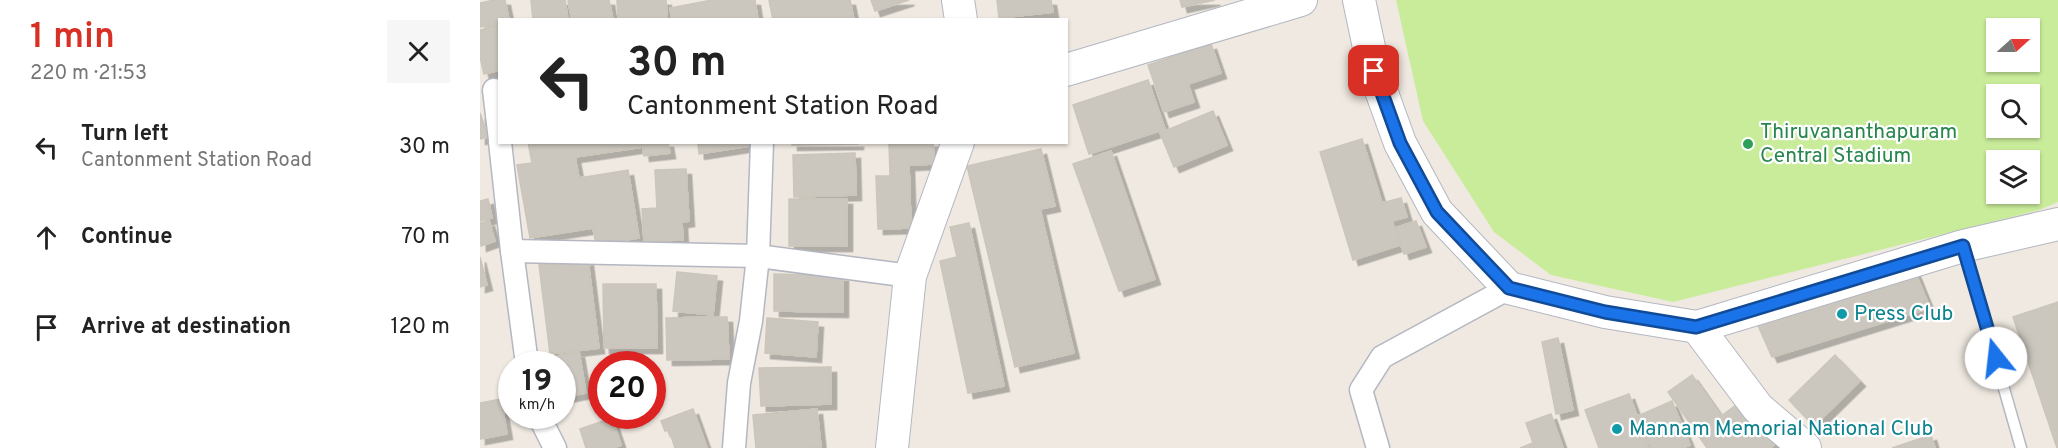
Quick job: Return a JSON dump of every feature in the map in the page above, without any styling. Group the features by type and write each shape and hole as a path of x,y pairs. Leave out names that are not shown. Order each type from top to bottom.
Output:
{"street":[{"path":"958,0 961,18"},
{"path":"1068,69 1301,0"},
{"path":"1359,0 1374,71 1400,143 1437,212 1509,288 1605,312 1696,327 1963,246 2058,224"},
{"path":"491,90 498,130"},
{"path":"500,144 525,351"},
{"path":"734,448 739,383 751,321 758,256 762,144"},
{"path":"892,448 910,276 957,144"},
{"path":"512,250 758,256 910,276"},
{"path":"1378,448 1361,390 1382,357 1509,288"},
{"path":"1696,327 1758,408 1805,448"},
{"path":"546,429 555,448"}],"lane":[{"path":"1963,246 2021,448"}],"green space":[{"name":"Thiruvananthapuram Central Stadium","path":"1396,0 2058,0 2058,202 2039,210 1673,302 1551,275 1494,232 1423,121"}],"building":[{"path":"505,0 509,18 498,18 498,23 480,27 480,3"},
{"path":"531,0 565,0 568,18 533,18"},
{"path":"609,0 613,18 572,18 568,1"},
{"path":"617,0 666,0 667,18 618,18"},
{"path":"712,0 755,0 758,18 672,18 670,8"},
{"path":"769,0 850,0 854,18 773,18"},
{"path":"871,0 909,0 875,11"},
{"path":"997,0 1051,0 1053,12 999,18"},
{"path":"1180,0 1215,0 1182,7"},
{"path":"498,26 498,70 484,74 480,57 480,30"},
{"path":"1211,44 1221,73 1188,84 1194,102 1164,112 1148,65"},
{"path":"1148,80 1165,129 1089,154 1073,105"},
{"path":"1213,111 1227,145 1174,167 1160,133"},
{"path":"480,113 488,137 480,139"},
{"path":"1362,139 1382,203 1401,198 1407,217 1392,221 1400,245 1353,260 1320,152"},
{"path":"528,144 641,144 642,147 575,157 579,178 628,170 639,238 596,245 593,228 530,238 517,165 532,163"},
{"path":"642,144 668,144 670,153 644,156"},
{"path":"698,144 749,144 749,146 699,154"},
{"path":"792,144 858,144 792,145"},
{"path":"889,144 933,144 934,164 909,165 911,228 878,229 876,176 890,176"},
{"path":"1041,149 1055,206 1040,209 1074,353 1015,367 967,166"},
{"path":"1111,151 1155,279 1119,291 1073,164"},
{"path":"855,153 856,195 794,197 793,155"},
{"path":"686,169 689,221 682,222 683,240 644,241 642,209 657,208 655,170"},
{"path":"488,199 492,218 480,221 480,201"},
{"path":"789,199 847,199 847,246 789,246"},
{"path":"489,221 495,241 481,246 480,223"},
{"path":"1416,221 1426,247 1404,254 1395,228"},
{"path":"969,223 1004,386 968,393 940,261 957,257 950,227"},
{"path":"480,257 487,285 480,287"},
{"path":"588,260 599,348 550,351 539,265"},
{"name":"Press Club","path":"1914,269 1930,308 1772,357 1756,321"},
{"path":"677,272 717,276 713,315 673,311"},
{"path":"774,274 843,276 843,312 774,311"},
{"path":"603,284 656,284 657,348 604,348"},
{"path":"2058,302 2058,448 2057,448 2013,317"},
{"path":"727,317 729,359 667,360 666,318"},
{"path":"767,318 818,322 816,357 765,353"},
{"path":"1558,338 1573,410 1556,414 1542,342"},
{"path":"579,352 586,393 576,395 576,353"},
{"path":"1835,355 1860,381 1814,426 1789,400"},
{"path":"831,367 831,404 761,406 759,368"},
{"path":"1692,375 1721,416 1743,400 1775,444 1770,448 1707,448 1668,392"},
{"name":"Mannam Memorial National Club","path":"1629,394 1649,448 1599,448 1585,410"},
{"path":"498,400 498,429 506,429 507,434 480,439 480,403"},
{"path":"1672,401 1690,445 1682,448 1652,448 1638,416"},
{"path":"693,409 707,448 675,448 669,430 664,429 666,419"},
{"path":"817,409 821,447 756,448 753,415"},
{"path":"1551,414 1563,448 1520,448 1533,443 1526,423"},
{"path":"588,426 588,429 616,429 621,445 614,448 586,448 580,429"},
{"path":"1931,435 1935,448 1892,448"}],"place":[{"name":"Thiruvananthapuram Central Stadium","path":"1748,144"},
{"name":"Press Club","path":"1842,314"},
{"name":"Mannam Memorial National Club","path":"1617,429"}],"route":[{"path":"1374,71 1400,143 1437,212 1509,288 1605,312 1696,327 1963,246 1996,358"}]}
